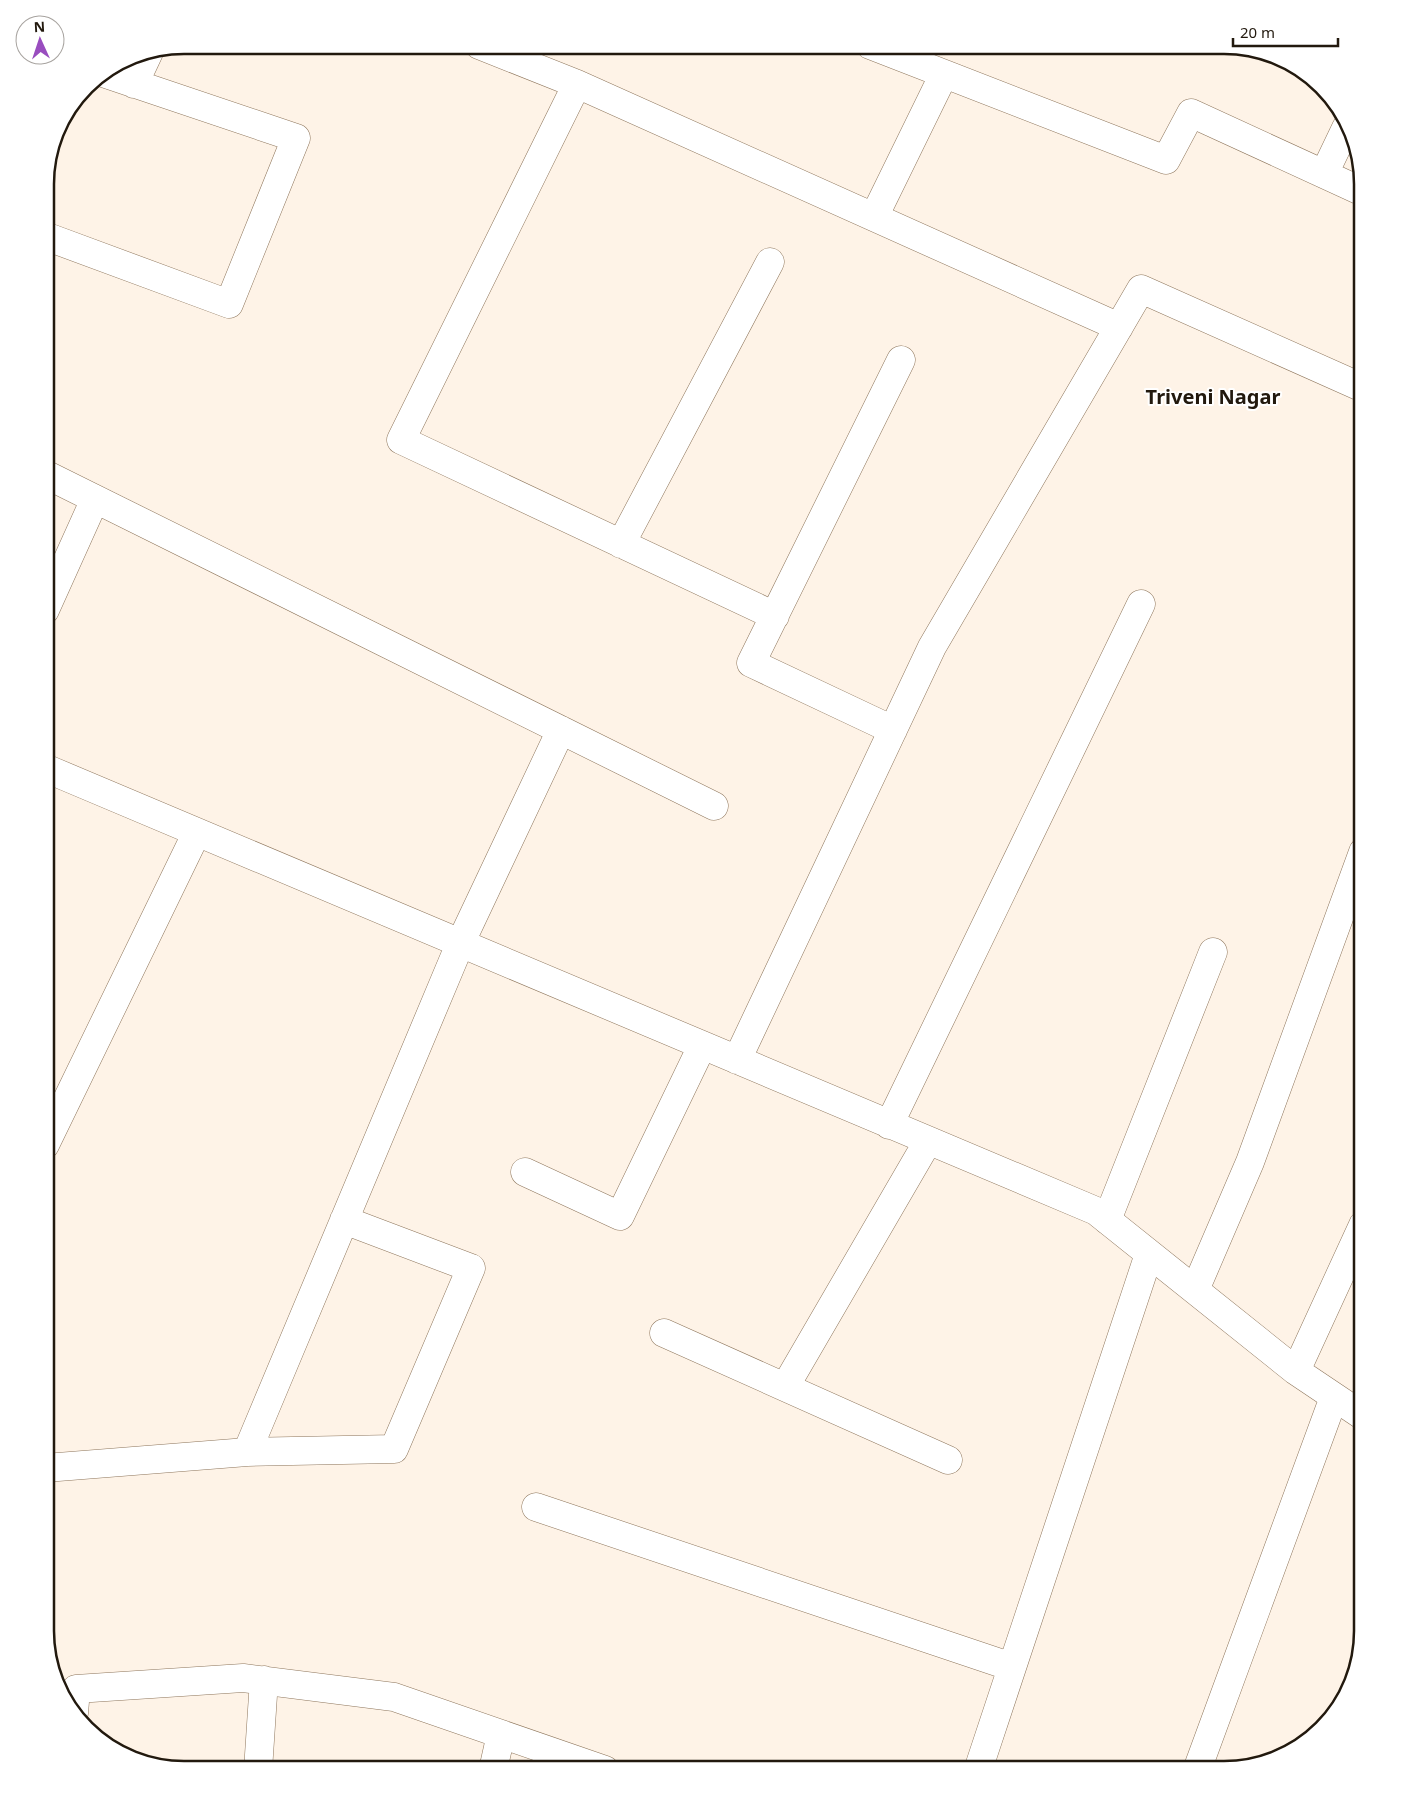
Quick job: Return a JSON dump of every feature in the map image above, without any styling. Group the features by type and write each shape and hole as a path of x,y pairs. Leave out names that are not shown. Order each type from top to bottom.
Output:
{"street":[{"path":"502,54 577,84 1119,327"},
{"path":"893,54 1166,160 1191,113 1354,188"},
{"path":"134,84 145,60"},
{"path":"874,217 944,74"},
{"path":"54,239 229,304 296,138 112,76"},
{"path":"577,84 401,440 775,616"},
{"path":"1324,174 1344,133"},
{"path":"621,544 770,262"},
{"path":"736,1060 932,647 1141,289 1354,384"},
{"path":"893,730 751,663 901,360"},
{"path":"54,478 714,806"},
{"path":"54,590 95,499"},
{"path":"889,1124 1141,604"},
{"path":"247,1452 460,944 561,730"},
{"path":"54,772 1096,1211 1296,1371 1354,1410"},
{"path":"54,1126 196,832"},
{"path":"1195,1290 1250,1162 1354,877"},
{"path":"1107,1220 1213,952"},
{"path":"525,1172 620,1216 702,1046"},
{"path":"785,1387 928,1141"},
{"path":"54,1467 247,1452 394,1449 470,1268 344,1220"},
{"path":"1296,1371 1354,1245"},
{"path":"981,1761 1149,1254"},
{"path":"664,1333 948,1460"},
{"path":"1200,1761 1334,1396"},
{"path":"536,1507 1012,1667"},
{"path":"75,1702 76,1689 243,1678 264,1680 394,1697 579,1761"},
{"path":"259,1761 264,1680"},
{"path":"495,1761 501,1734"}],"district":[{"name":"Triveni Nagar","path":"1213,396"}]}
